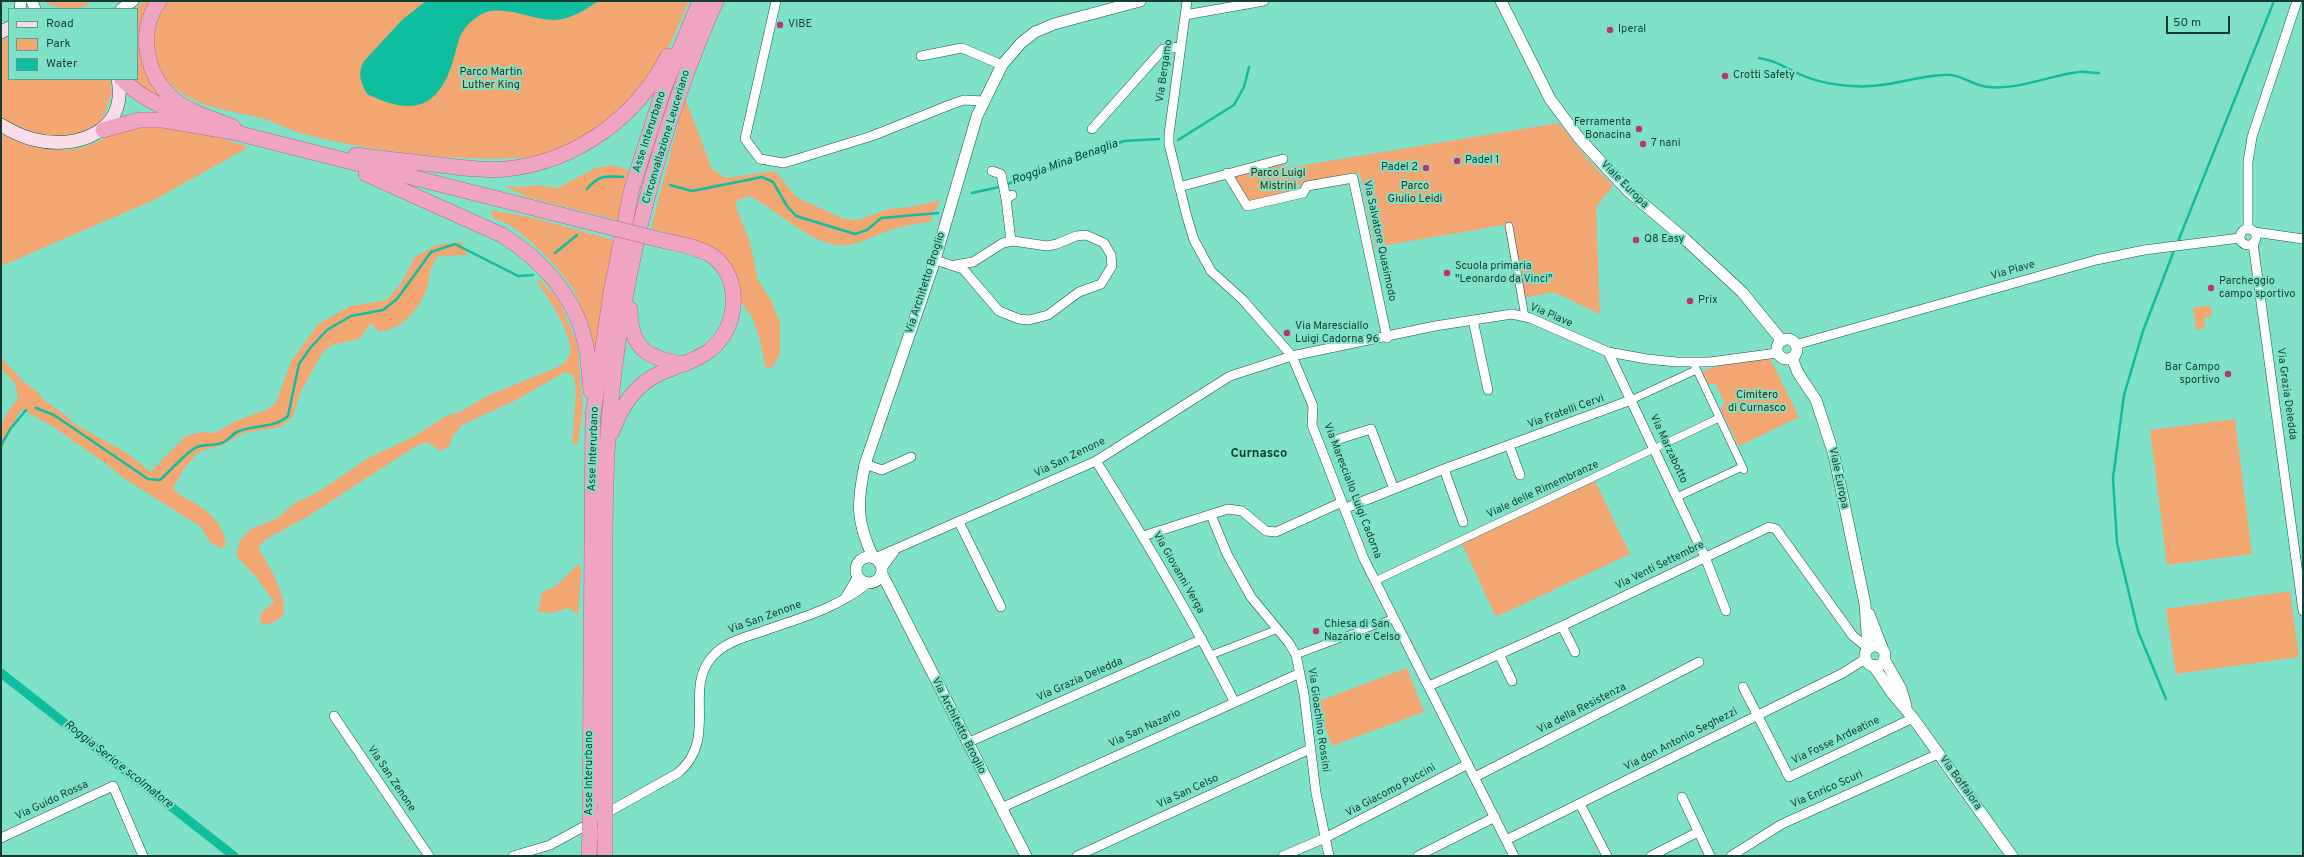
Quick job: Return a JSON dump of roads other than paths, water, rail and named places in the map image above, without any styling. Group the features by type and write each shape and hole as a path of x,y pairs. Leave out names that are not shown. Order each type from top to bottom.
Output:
{"highway":[{"path":"159,1 151,16 147,31 149,64 160,85 173,98 184,106 259,138 370,157 462,168 506,169 532,164 582,146 607,130 628,113 660,71 677,40 686,31 700,1"},
{"name":"Circonvallazione Leuceriano","path":"630,276 647,200 668,125 698,42 716,1"},
{"name":"Asse Interurbano","path":"590,856 593,415 612,293 632,188 664,88 686,31"},
{"path":"123,80 140,94 159,106 233,132"},
{"path":"103,130 139,120 162,120 233,132 692,247 711,255 722,267 732,287 734,309 729,325 721,339 712,349 686,364 643,384 625,405 608,442"},
{"path":"325,156 502,235 521,246 538,261 554,280 578,320 585,341 593,415"},
{"path":"630,276 630,316 634,339 648,354 656,358 686,364"},
{"name":"Asse Interurbano","path":"605,856 605,569 608,442 614,374 630,276"}],"main road":[{"path":"1,125 14,133 32,140 59,143 85,140 103,130 117,112 120,92 118,80"}],"street":[{"path":"122,8 133,1"},
{"path":"776,1 745,139 760,159 784,163 872,136 964,100 984,101"},
{"name":"Via Architetto Broglio","path":"1026,856 891,595 878,564 863,535 859,518 859,500 865,464 935,260 977,116 1002,65 1021,43 1035,32 1054,24 1140,1"},
{"name":"Via Bergamo","path":"1169,144 1187,1"},
{"path":"1185,15 1264,1"},
{"name":"Viale Europa","path":"1501,1 1550,99 1579,138 1628,191 1686,240 1742,292 1782,341"},
{"path":"2297,1 2252,137 2248,162 2251,230 2256,237 2253,244 2245,244 2240,238 2241,233 2251,230 2303,239"},
{"path":"1092,129 1163,49 1181,47"},
{"path":"921,56 962,48 1002,65"},
{"name":"Via Maresciallo Luigi Cadorna","path":"1169,144 1194,240 1204,262 1211,271 1243,300 1292,356 1314,406 1312,425 1364,560 1514,856"},
{"path":"1179,187 1283,159"},
{"path":"992,171 1001,174 1006,191 1011,241"},
{"name":"Via Salvatore Quasimodo","path":"1227,173 1247,206 1303,193 1307,186 1353,178 1387,338"},
{"path":"1509,226 1525,316"},
{"path":"935,260 955,265 970,275 988,300 999,311 1019,319 1029,320 1048,315 1079,292 1101,284 1112,266 1110,255 1104,243 1086,235 1076,236 1058,244 1047,246 1011,241 992,248 973,262 955,265"},
{"name":"Via Piave","path":"1796,346 2096,260 2144,250 2240,238"},
{"name":"Via Grazia Deledda","path":"2253,244 2303,611"},
{"name":"Via Piave","path":"1292,356 1473,320 1512,314 1525,316 1608,352 1695,366 1777,353"},
{"path":"1473,320 1488,390"},
{"path":"1788,340 1796,346 1796,351 1792,358 1783,359 1777,353 1777,347 1782,341 1788,340"},
{"name":"Via Marzabotto","path":"1608,352 1705,557 1726,611"},
{"name":"Via San Zenone","path":"878,564 895,551 1096,461 1230,376 1292,356"},
{"name":"Viale Europa","path":"1792,358 1798,373 1816,400 1828,434 1865,604 1883,655"},
{"path":"1631,400 1695,366 1743,468 1677,497"},
{"name":"Via Fratelli Cervi","path":"1143,536 1228,509 1242,511 1266,531 1276,532 1344,505 1394,489 1631,400"},
{"name":"Viale delle Rimembranze","path":"1375,581 1719,418"},
{"path":"1340,439 1370,429 1394,489"},
{"path":"1509,445 1520,475"},
{"path":"865,464 882,470 911,457"},
{"name":"Via Giovanni Verga","path":"1096,461 1143,536 1211,654 1234,701"},
{"path":"1444,469 1463,522"},
{"name":"Via Gioachino Rossini","path":"1211,515 1227,554 1251,596 1289,643 1296,655 1300,673 1316,794 1329,856"},
{"path":"959,522 1001,607"},
{"name":"Via Venti Settembre","path":"1428,686 1562,626 1769,527 1776,529 1852,636 1868,648"},
{"name":"Via Architetto Broglio","path":"858,576 856,567 861,560 863,535"},
{"path":"861,560 878,564 870,583"},
{"path":"844,599 858,576 891,595"},
{"name":"Via San Zenone","path":"516,856 556,842 678,773 686,766 697,748 699,737 701,684 704,670 712,656 728,644 816,612 844,599 870,583"},
{"name":"Viale Europa","path":"1865,604 1868,648"},
{"path":"1296,655 1394,618"},
{"path":"1562,626 1575,652"},
{"path":"1211,654 1278,629"},
{"name":"Via Grazia Deledda","path":"967,743 1202,639"},
{"path":"1878,646 1883,655 1880,664 1869,662 1865,653 1868,648 1878,646"},
{"path":"1499,654 1512,681"},
{"name":"Via Boffalora","path":"1883,655 1901,689 1911,714"},
{"name":"Via della Resistenza","path":"1475,777 1699,662"},
{"name":"Via Boffalora","path":"1869,662 1892,693 1911,714 2012,856"},
{"name":"Via don Antonio Seghezzi","path":"1506,840 1757,714 1869,662"},
{"name":"Via San Nazario","path":"1001,808 1234,701 1300,673"},
{"path":"1743,687 1757,714"},
{"name":"Via Fosse Ardeatine","path":"1757,714 1789,777 1911,714"},
{"name":"Via San Zenone","path":"334,716 429,856"},
{"name":"Via San Celso","path":"1077,856 1310,749"},
{"name":"Via Enrico Scuri","path":"1731,856 1782,824 1938,754"},
{"name":"Via Giacomo Puccini","path":"1283,856 1325,838 1468,764"},
{"name":"Via Guido Rossa","path":"1,838 113,786 143,856"},
{"path":"1682,797 1710,856"},
{"path":"1580,804 1607,856"},
{"path":"1418,856 1495,817"},
{"path":"1651,856 1698,832"}],"water":[{"path":"426,1 598,1 577,14 560,20 544,19 504,11 486,13 477,17 466,27 458,42 447,78 431,99 420,104 409,106 396,105 382,101 367,94 360,74 364,61 403,19"}],"waterway":[{"path":"2177,244 2274,1"},
{"name":"Roggia Mina Benaglia","path":"1759,58 1777,63 1814,79 1829,83 1852,86 1875,86 1931,76 1949,75 1960,77 1982,86 2000,87 2022,85 2078,72 2099,73"},
{"name":"Roggia Mina Benaglia","path":"1178,140 1234,105 1244,87 1249,67"},
{"name":"Roggia Mina Benaglia","path":"972,193 999,187 1124,141 1159,139"},
{"name":"Roggia Mina Benaglia","path":"587,189 591,184 603,177 623,177"},
{"name":"Roggia Mina Benaglia","path":"670,185 692,191 762,177 773,182 787,206 796,216 855,234 867,230 881,218 938,213"},
{"name":"Roggia Mina Benaglia","path":"555,253 577,235"},
{"name":"Roggia Mina Benaglia","path":"36,408 54,415 148,479 160,480 195,448 203,445 221,443 239,431 277,423 288,416 299,364 311,347 327,330 351,316 383,310 397,299 431,252 455,244 518,276 533,275"},
{"path":"2166,699 2138,631 2117,543 2113,478 2124,395 2143,331 2175,248"},
{"name":"Roggia Mina Benaglia","path":"1,445 11,428 26,410"},
{"name":"Roggia Serio e scolmatore","path":"1,673 234,856"}],"place":[{"name":"VIBE","path":"780,25"},
{"name":"Iperal","path":"1610,30"},
{"name":"Crotti Safety","path":"1725,76"},
{"name":"Ferramenta Bonacina","path":"1639,129"},
{"name":"7 nani","path":"1643,144"},
{"name":"Padel 1","path":"1457,161"},
{"name":"Padel 2","path":"1426,168"},
{"name":"Q8 Easy","path":"1636,240"},
{"name":"Scuola primaria \"Leonardo da Vinci\"","path":"1447,273"},
{"name":"Parcheggio campo sportivo","path":"2211,288"},
{"name":"Prix","path":"1690,301"},
{"name":"Via Maresciallo Luigi Cadorna 96","path":"1287,333"},
{"name":"Bar Campo sportivo","path":"2228,374"},
{"name":"Chiesa di San Nazario e Celso","path":"1316,631"}],"district":[{"name":"Curnasco","path":"1259,454"}],"park label":[{"name":"Parco Martin Luther King","path":"491,79"},
{"name":"Parco Luigi Mistrini","path":"1278,180"},
{"name":"Parco Giulio Leidi","path":"1415,193"},
{"name":"Cimitero di Curnasco","path":"1757,402"}]}
